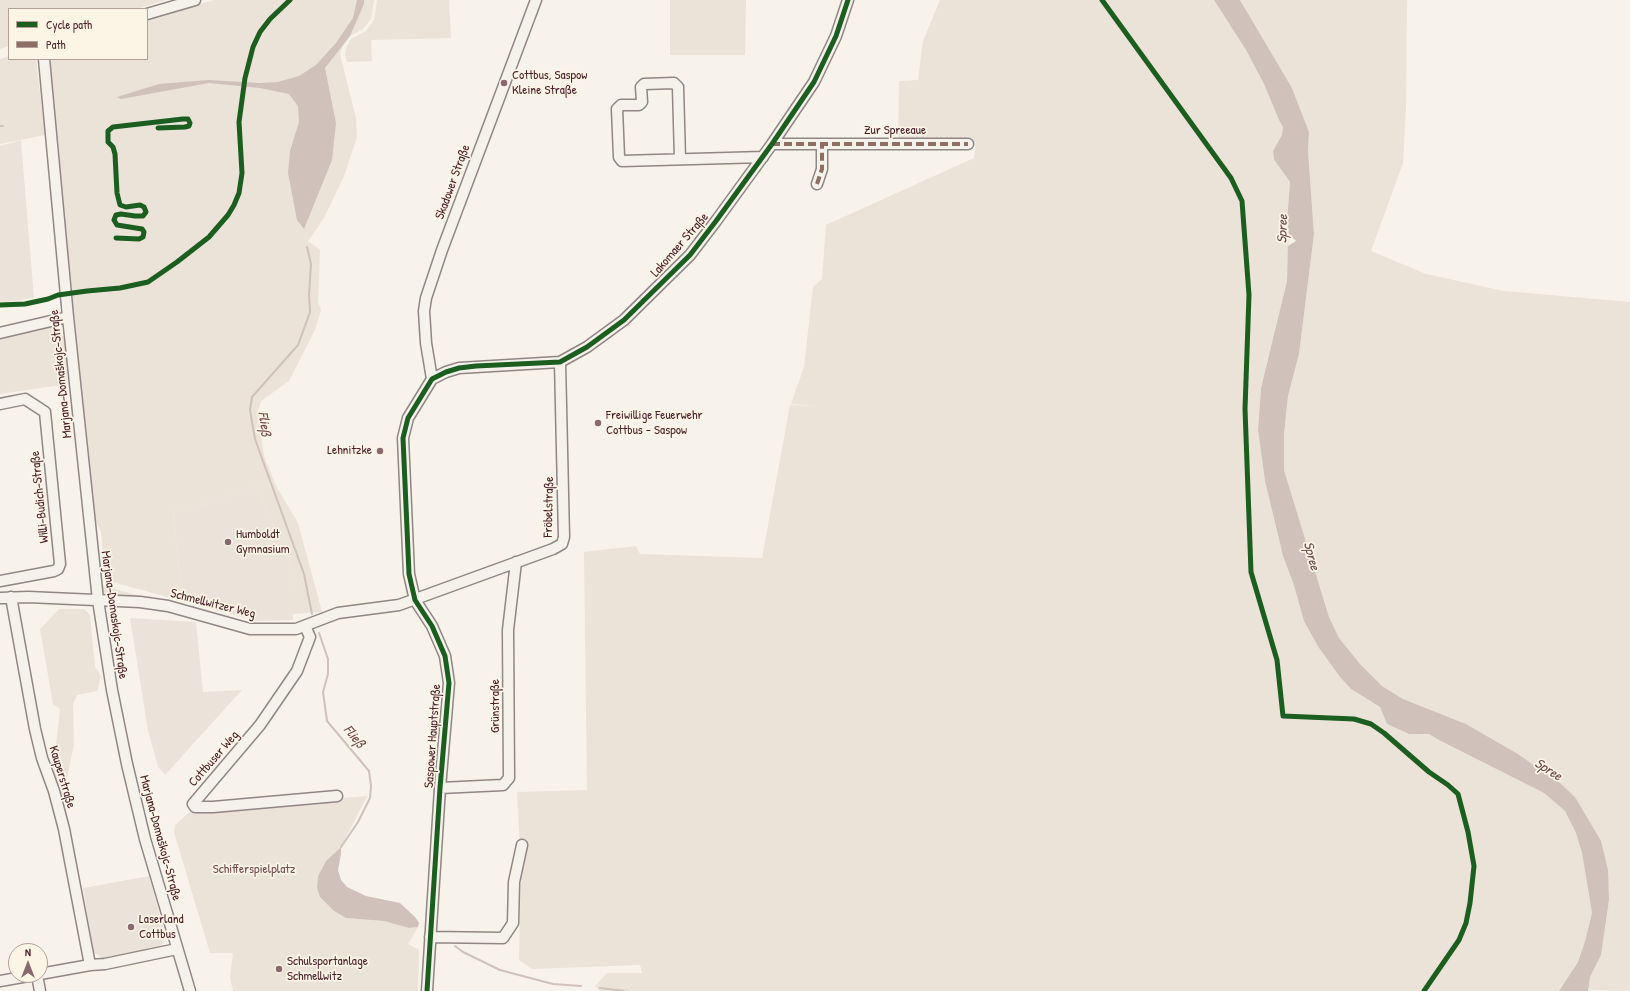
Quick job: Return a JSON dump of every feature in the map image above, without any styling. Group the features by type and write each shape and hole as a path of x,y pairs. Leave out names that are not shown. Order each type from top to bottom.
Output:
{"street":[{"path":"148,14 195,0"},
{"name":"Skadower Straße","path":"432,379 426,343 424,311 426,298 445,242 536,0"},
{"name":"Lakomaer Straße","path":"432,379 446,372 459,368 560,362 587,347 624,320 690,255 763,158 814,82 836,36 848,0"},
{"name":"Marjana-Domaškojc-Straße","path":"44,60 91,543"},
{"path":"680,160 678,87 674,83 644,84 642,87 642,102 639,105 621,105 617,109 619,157 622,161 680,160 763,158"},
{"name":"Zur Spreeaue","path":"772,144 968,144"},
{"path":"817,184 822,169 822,145"},
{"path":"0,333 68,317"},
{"name":"Fröbelstraße","path":"415,600 516,562 553,550 562,544 564,538 560,362"},
{"name":"Saspower Hauptstraße","path":"427,991 440,788 449,683 445,656 432,626 415,600 409,574 403,438 408,418 432,379"},
{"name":"Willi-Budich-Straße","path":"0,404 25,399 45,412 60,564 58,569 54,572 0,581"},
{"name":"Marjana-Domaskojc-Straße","path":"91,543 112,690"},
{"name":"Grünstraße","path":"440,788 503,785 509,778 508,630 516,562"},
{"name":"Schmellwitzer Weg","path":"0,598 28,597 156,604 250,629 296,629 338,612 400,605 415,600"},
{"name":"Kauperstraße","path":"11,598 35,729 42,758 54,791 64,829 90,965"},
{"name":"Cottbuser Weg","path":"306,626 310,638 297,671 260,725 193,804 195,807 213,807 337,796"},
{"name":"Marjana-Domaškojc-Straße","path":"112,690 127,764 145,839 190,991"},
{"path":"430,937 503,938 513,923 514,882 522,845"},
{"path":"48,973 90,965 105,964 178,949"}],"shaded area":[{"path":"357,0 364,0 364,4 350,36 325,68 336,123 332,160 304,229 297,220 288,173 290,151 299,122 298,106 289,94 260,88 209,83 121,99 117,97 159,84 209,80 260,83 278,82 299,76 316,65 336,43 353,18"},
{"path":"1214,0 1240,0 1292,88 1309,132 1308,151 1314,234 1299,354 1288,396 1284,434 1284,470 1329,617 1339,638 1360,664 1382,686 1403,699 1466,724 1518,754 1560,783 1575,797 1601,841 1608,870 1609,900 1601,955 1590,977 1588,991 1559,991 1578,962 1592,913 1582,853 1576,833 1565,811 1544,793 1429,734 1409,734 1387,724 1380,707 1351,689 1340,677 1319,648 1304,621 1294,585 1283,556 1265,481 1258,430 1261,388 1287,281 1288,246 1296,241 1289,234 1287,221 1290,182 1274,160 1273,151 1282,135 1283,127 1264,84 1246,50"},
{"path":"21,140 34,298 0,303 0,146"},
{"name":"Humboldt Gymnasium","path":"256,486 294,574 293,620 256,621 182,601 173,511 197,507"},
{"path":"130,618 196,622 203,692 242,690 165,775 158,767 148,731"},
{"path":"341,847 338,870 341,880 347,887 366,896 400,903 415,917 419,923 418,927 409,928 384,921 346,918 334,911 320,897 317,888 318,876 326,861"},
{"path":"149,876 165,933 163,944 155,948 103,958 93,952 83,888"}],"green space":[{"path":"0,0 167,0 139,8 8,8 8,46 0,49"},
{"path":"214,0 374,0 371,19 363,29 350,36 343,46 340,54 356,118 357,137 344,176 324,218 308,241 320,250 318,302 321,310 315,330 289,381 261,401 258,413 264,456 276,486 298,523 322,612 292,614 294,574 256,486 197,507 173,511 182,601 105,580 101,532 92,514 49,60 148,60 148,19"},
{"path":"377,0 449,0 451,38 371,40 372,61 347,62 345,54 347,46 351,39 366,31 374,20"},
{"path":"670,0 746,0 745,55 670,55"},
{"path":"940,0 1214,0 1246,50 1264,84 1283,127 1283,135 1273,151 1274,161 1290,182 1287,221 1289,234 1287,281 1261,388 1258,430 1265,481 1283,556 1319,648 1340,677 1351,689 1380,707 1387,724 1409,734 1429,734 1544,793 1565,811 1576,833 1582,853 1592,913 1578,962 1559,991 599,991 595,986 607,973 642,973 640,965 532,969 519,960 521,867 517,792 587,790 584,552 636,546 640,554 762,558 790,405 819,406 791,404 804,367 813,287 822,279 826,225 974,158 976,142 898,143 899,81 918,80 923,41"},
{"path":"1240,0 1407,0 1406,109 1403,163 1371,251 1426,274 1504,291 1630,302 1630,991 1587,990 1590,977 1601,955 1609,900 1575,797 1560,783 1518,754 1466,724 1403,699 1382,686 1360,664 1339,638 1329,617 1284,470 1284,434 1288,396 1299,354 1314,234 1308,151 1309,132 1292,88"},
{"path":"8,56 8,60 36,60 45,135 0,144 0,59"},
{"path":"47,327 60,331 65,340 68,384 0,394 0,339"},
{"path":"100,584 164,602 109,597 102,592"},
{"path":"59,609 84,609 90,615 95,667 101,676 97,691 77,695 73,704 74,745 67,777 65,799 60,800 53,773 60,709 53,704 40,629"},
{"name":"Schifferspielplatz","path":"367,796 341,847 326,861 318,876 317,888 320,897 334,911 346,918 384,921 409,928 418,927 408,944 419,950 418,991 233,991 230,978 233,953 210,953 174,832 175,825 192,810"}],"waterway":[{"name":"Fließ","path":"307,247 311,264 309,295 310,312 298,345 252,397 250,410 255,439 304,574 312,614"},
{"name":"Fließ","path":"319,633 328,659 328,674 323,692 327,721 369,771 371,786 370,798 358,822 341,847"},
{"path":"455,946 463,952 500,970 553,984 581,986"},
{"path":"600,988 625,991"}],"marked path":[{"path":"772,144 968,144"},
{"path":"817,184 822,169 822,145"}],"cycle path":[{"path":"0,305 25,304 48,299 58,295 120,288 148,282 209,237 228,215 239,193 242,173 239,122 245,78 253,47 260,32 270,19 290,0"},
{"path":"427,991 440,788 449,683 445,656 432,626 415,600 409,574 403,438 408,418 432,379 446,372 459,368 476,366 560,362 587,347 624,320 690,255 772,144 814,82 836,36 848,0"},
{"path":"1102,0 1231,178 1242,201 1249,295 1245,409 1251,572 1277,660 1283,716 1354,719 1371,724 1458,794 1468,832 1474,866 1470,903 1466,923 1459,940 1424,991"},
{"path":"116,238 139,239 143,237 144,232 142,229 117,225 114,220 116,215 143,216 146,212 144,207 140,205 126,207 120,205 117,193 115,154 113,147 108,142 108,131 113,127 183,119 188,119 190,123 189,126 185,127 158,128"}],"place":[{"name":"Cottbus, Saspow Kleine Straße","path":"504,83"},
{"name":"Freiwillige Feuerwehr Cottbus - Saspow","path":"598,423"},
{"name":"Lehnitzke","path":"380,451"},
{"name":"Humboldt Gymnasium","path":"228,542"},
{"name":"Laserland Cottbus","path":"131,927"},
{"name":"Schulsportanlage Schmellwitz","path":"279,969"}],"water label":[{"name":"Spree","path":"1283,229"},
{"name":"Spree","path":"1311,556"},
{"name":"Spree","path":"1548,770"}]}
